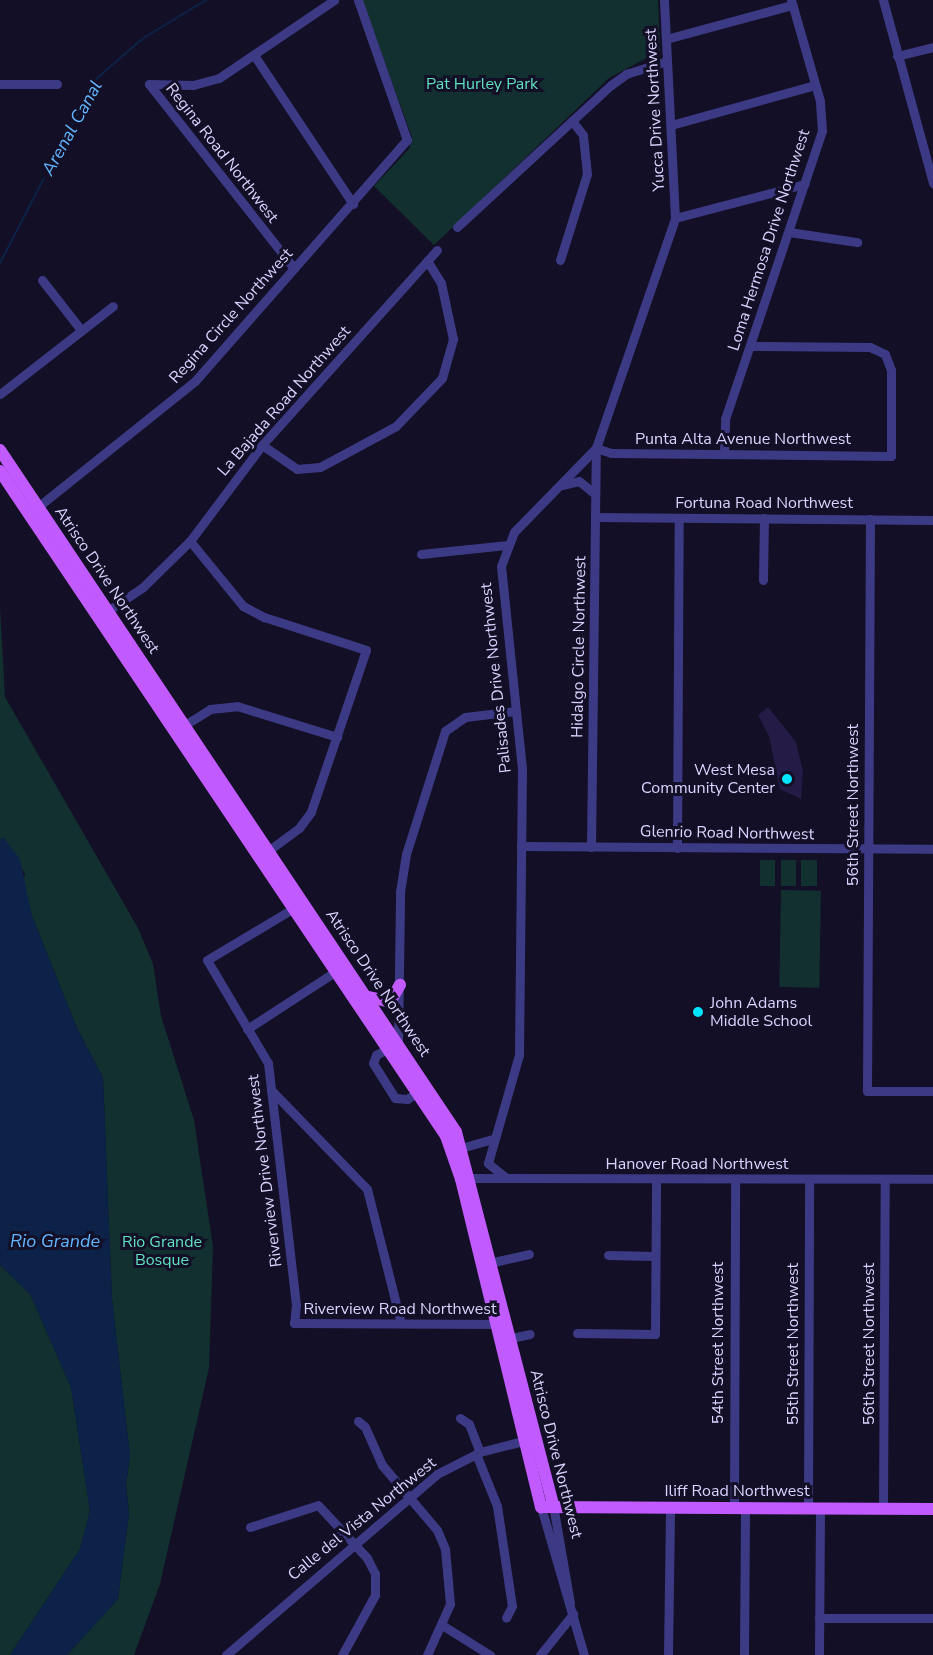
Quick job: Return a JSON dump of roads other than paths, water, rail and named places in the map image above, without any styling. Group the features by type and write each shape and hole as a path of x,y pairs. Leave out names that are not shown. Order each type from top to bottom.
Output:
{"main road":[{"name":"Atrisco Drive Northwest","path":"0,450 33,510 423,1089 458,1148 547,1506"},
{"name":"Atrisco Drive Northwest","path":"0,471 33,510"},
{"name":"Atrisco Drive Northwest","path":"341,968 366,995 393,1045"},
{"path":"366,995 386,1003 396,996 400,985"},
{"name":"Atrisco Drive Northwest","path":"502,1324 511,1338 530,1439"},
{"name":"Iliff Road Northwest","path":"547,1506 933,1509"}],"street":[{"path":"334,0 254,55 354,204"},
{"name":"Regina Circle Northwest","path":"33,510 195,381 294,268 354,204 407,140 358,0"},
{"name":"Yucca Drive Northwest","path":"664,0 675,218"},
{"path":"883,0 933,183"},
{"path":"666,39 792,2"},
{"name":"Loma Hermosa Drive Northwest","path":"724,454 725,419 822,131 815,85 792,2"},
{"path":"897,57 933,47"},
{"name":"Regina Road Northwest","path":"254,55 207,83 149,84 294,268"},
{"path":"457,227 626,74 667,61"},
{"path":"0,84 57,84"},
{"path":"671,125 815,85"},
{"path":"560,260 587,174 583,135 572,121"},
{"path":"421,554 506,545 596,448 675,218 805,184"},
{"path":"789,232 857,242"},
{"name":"La Bajada Road Northwest","path":"103,614 143,586 190,541 261,445 437,250"},
{"path":"261,445 297,469 320,467 396,426 442,378 453,339 441,283 427,261"},
{"path":"42,280 81,330"},
{"path":"0,394 113,306"},
{"name":"Punta Alta Avenue Northwest","path":"596,448 611,453 891,456 891,370 885,354 870,347 751,346"},
{"name":"Hidalgo Circle Northwest","path":"591,847 596,448"},
{"path":"560,485 579,481 595,494"},
{"name":"Fortuna Road Northwest","path":"595,517 933,520"},
{"path":"677,848 679,518"},
{"path":"763,580 764,518"},
{"name":"56th Street Northwest","path":"870,519 867,1091 933,1091"},
{"path":"190,541 243,606 366,650 311,812 299,828 265,854"},
{"name":"Palisades Drive Northwest","path":"505,1177 488,1163 492,1139 519,1055 521,758 501,580 506,545"},
{"path":"180,728 210,709 237,706 337,737"},
{"path":"423,1089 403,1101 392,1095 373,1063 393,1045 400,985 404,865 443,735 465,717 515,711"},
{"name":"Glenrio Road Northwest","path":"521,846 933,849"},
{"name":"Riverview Drive Northwest","path":"294,1323 296,1305 268,1063 207,960 298,905"},
{"path":"248,1029 341,968"},
{"path":"271,1090 367,1189 401,1323"},
{"path":"458,1148 492,1139"},
{"name":"Hanover Road Northwest","path":"466,1178 933,1179"},
{"path":"577,1333 655,1334 656,1179"},
{"name":"56th Street Northwest","path":"883,1509 885,1179"},
{"name":"54th Street Northwest","path":"735,1180 739,1507 744,1655"},
{"name":"55th Street Northwest","path":"809,1180 814,1508 819,1655"},
{"path":"487,1264 529,1254"},
{"path":"608,1255 655,1256"},
{"name":"Riverview Road Northwest","path":"294,1323 502,1324"},
{"path":"511,1338 530,1334"},
{"path":"460,1418 469,1424 496,1506 512,1606 506,1618"},
{"path":"358,1421 365,1427 382,1465 437,1530 445,1549 451,1593 442,1625 427,1655"},
{"name":"Calle del Vista Northwest","path":"226,1655 437,1474 478,1453 530,1439"},
{"path":"250,1527 318,1505 354,1543 373,1568 377,1590 342,1655"},
{"name":"Atrisco Drive Northwest","path":"547,1506 584,1655"},
{"path":"668,1655 670,1507"},
{"path":"540,1655 573,1614"},
{"path":"819,1618 933,1618"},
{"path":"442,1625 490,1655"}],"water":[{"name":"Rio Grande","path":"4,838 20,859 32,916 76,1026 103,1078 112,1299 130,1456 126,1485 129,1513 118,1599 67,1655 10,1655 80,1549 90,1511 71,1387 30,1294 0,1265 0,839"}],"waterway":[{"name":"Arenal Canal","path":"0,263 95,80 142,39 206,0"}],"place":[{"name":"West Mesa Community Center","path":"787,779"},
{"name":"John Adams Middle School","path":"698,1012"}],"park label":[{"name":"Pat Hurley Park","path":"482,84"},
{"name":"Rio Grande Bosque","path":"162,1251"}]}
